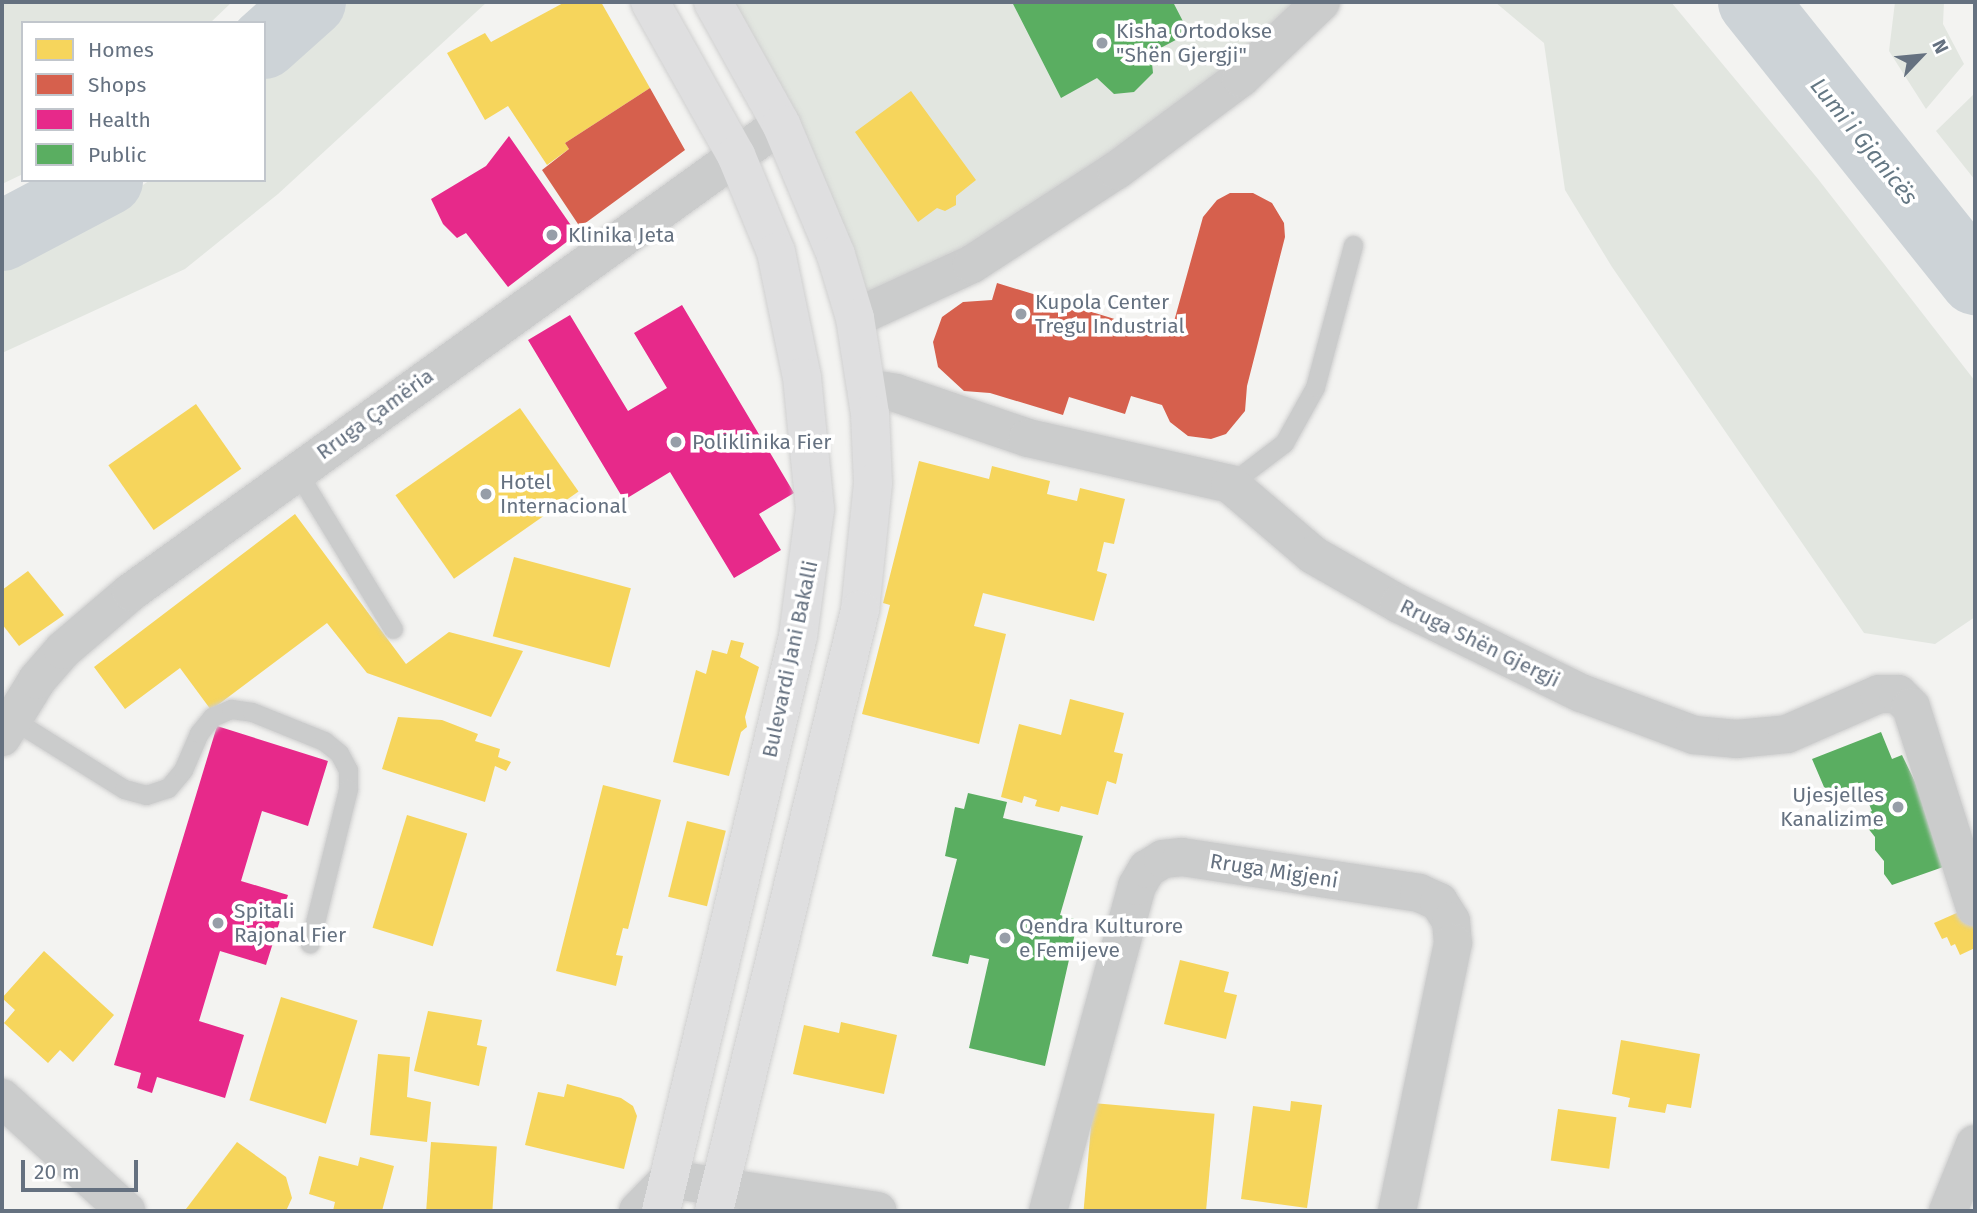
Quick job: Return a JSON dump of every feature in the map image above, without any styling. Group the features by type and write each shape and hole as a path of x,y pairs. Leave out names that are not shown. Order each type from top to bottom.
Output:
{"main road":[{"name":"Bulevardi Jani Bakalli","path":"650,2 736,155 760,208 787,290 811,442 814,532 798,636 665,1195"},
{"path":"713,2 781,124 824,223 855,318 866,388 872,507 860,610 718,1199"}],"street":[{"path":"855,318 972,264 1117,170 1241,78 1321,2"},
{"name":"Rruga Çamëria","path":"7,728 37,680 85,630 296,470 781,124"},
{"name":"Rruga Shën Gjergji","path":"866,388 896,393 1028,438 1230,484 1313,555 1399,604 1581,693 1693,735 1737,739 1787,734 1879,694 1898,694 1911,707 1975,907"},
{"name":"Rruga Migjeni","path":"1048,1211 1137,886 1147,870 1163,859 1182,857 1419,893 1439,902 1451,921 1453,943 1397,1211"},
{"path":"2,1098 126,1211"},
{"path":"1948,1211 1975,1144"},
{"path":"638,1211 665,1195 878,1211"}],"lane":[{"path":"1230,484 1284,443 1315,387 1353,245"},
{"path":"296,470 393,629"},
{"path":"7,728 124,789 146,795 168,788 183,770 199,733 212,717 231,709 252,712 324,741 339,753 348,770 348,789 310,943"}],"shaded area":[{"path":"2,2 232,2 212,21 21,21 21,175 2,184"},
{"path":"342,2 487,2 278,194 185,269 2,353 2,266 73,235 147,182 266,182 266,74"},
{"path":"726,2 1303,2 1235,66 966,254 861,303"},
{"path":"1495,2 1671,2 1818,179 1975,381 1975,617 1935,644 1864,633 1612,267 1565,190 1544,43"},
{"path":"1895,2 1944,2 1943,24 1964,64 1926,109 1889,51"},
{"path":"1975,93 1975,180 1936,131"}],"building: Homes":[{"path":"565,2 601,2 650,88 565,143 569,149 547,165 508,106 485,120 447,53 485,33 491,42"},
{"path":"911,91 976,180 956,196 956,205 945,211 937,208 918,222 855,132"},
{"path":"196,404 241,469 154,530 108,465"},
{"name":"Hotel Internacional","path":"520,408 579,492 454,579 395,495"},
{"path":"919,461 989,479 992,466 1050,481 1047,494 1077,501 1080,488 1125,499 1114,544 1104,542 1097,571 1107,574 1094,621 983,593 974,626 1006,634 979,744 862,714 890,605 883,603"},
{"path":"295,514 406,664 449,632 523,651 491,717 367,673 327,623 211,710 180,668 125,709 94,667"},
{"path":"514,557 631,588 610,668 493,636"},
{"path":"28,571 64,615 19,646 2,624 2,590"},
{"path":"731,640 744,643 740,657 759,667 745,717 747,727 741,732 729,776 673,762 696,670 706,674 712,650 727,654"},
{"path":"1070,699 1124,713 1114,752 1123,754 1116,784 1107,781 1098,815 1061,806 1059,812 1035,806 1037,800 1024,796 1022,803 1001,797 1019,724 1061,735"},
{"path":"398,717 442,720 478,734 475,741 500,749 498,757 511,762 506,771 495,766 485,802 382,769"},
{"path":"603,785 661,800 628,929 623,928 616,955 623,956 616,986 556,971"},
{"path":"407,815 467,833 433,946 373,928"},
{"path":"687,821 726,831 707,906 668,897"},
{"path":"1968,908 1975,924 1975,948 1960,955 1955,944 1951,946 1947,937 1942,939 1934,923"},
{"path":"44,951 114,1015 73,1062 60,1050 48,1063 4,1023 15,1010 2,998"},
{"path":"1180,960 1229,972 1224,992 1237,995 1226,1039 1164,1024"},
{"path":"281,997 358,1020 326,1124 249,1100"},
{"path":"428,1011 482,1020 477,1045 487,1047 479,1086 414,1071"},
{"path":"841,1022 897,1035 884,1094 793,1074 804,1025 839,1033"},
{"path":"1621,1040 1700,1054 1691,1108 1667,1104 1665,1113 1628,1107 1630,1098 1612,1094"},
{"path":"378,1054 410,1057 407,1097 431,1102 427,1142 370,1135"},
{"path":"567,1084 621,1098 633,1106 637,1116 624,1169 525,1145 538,1092 564,1097"},
{"path":"1291,1101 1322,1105 1307,1208 1241,1199 1253,1106 1290,1111"},
{"path":"1093,1103 1215,1114 1206,1211 1084,1211"},
{"path":"1558,1109 1616,1117 1609,1169 1551,1160"},
{"path":"237,1142 286,1177 292,1198 286,1211 186,1209"},
{"path":"431,1142 497,1147 492,1211 426,1211"},
{"path":"319,1156 358,1166 360,1157 394,1166 382,1211 333,1211 335,1202 309,1194"}],"building: Shops":[{"path":"650,88 685,150 580,227 542,170 569,149 565,143"},
{"name":"Kupola Center Tregu Industrial","path":"1230,193 1253,193 1272,203 1284,223 1285,237 1247,386 1245,411 1226,434 1211,439 1188,436 1170,422 1162,405 1131,396 1125,414 1069,397 1063,415 990,393 964,391 938,367 933,342 942,317 963,302 992,300 997,283 1170,336 1203,217 1217,200"}],"building: Health":[{"path":"509,136 577,234 508,287 466,233 457,238 443,224 431,199 486,166"},
{"name":"Poliklinika Fier","path":"682,305 794,493 759,514 781,550 734,578 670,472 624,500 528,340 570,315 628,411 667,388 634,333"},
{"name":"Spitali Rajonal Fier","path":"217,726 328,761 308,826 262,811 241,881 288,895 266,965 220,951 199,1021 244,1035 225,1098 157,1077 152,1093 137,1088 141,1073 114,1065"}],"building: Public":[{"name":"Kisha Ortodokse \"Shën Gjergji\"","path":"1012,2 1173,2 1189,33 1151,53 1153,73 1134,92 1114,94 1097,78 1061,98"},
{"name":"Ujesjelles Kanalizime","path":"1881,732 1892,759 1902,755 1926,804 1946,866 1892,885 1884,874 1884,861 1875,850 1875,837 1867,827 1866,814 1872,811 1865,795 1846,787 1833,792 1824,787 1812,759"},
{"name":"Qendra Kulturore e Femijeve","path":"968,793 1007,802 1003,818 1083,836 1060,915 1078,920 1045,1066 969,1048 989,959 970,955 968,964 932,956 957,859 945,856 955,807 964,809"}],"waterway":[{"name":"Lumi i Gjanicës","path":"266,42 311,2"},
{"name":"Lumi i Gjanicës","path":"1753,2 1975,280"},
{"name":"Lumi i Gjanicës","path":"2,236 104,182"}],"place":[{"name":"Kisha Ortodokse \"Shën Gjergji\"","path":"1102,43"},
{"name":"Klinika Jeta","path":"552,235"},
{"name":"Kupola Center Tregu Industrial","path":"1021,314"},
{"name":"Poliklinika Fier","path":"676,442"},
{"name":"Hotel Internacional","path":"486,494"},
{"name":"Ujesjelles Kanalizime","path":"1898,807"},
{"name":"Spitali Rajonal Fier","path":"218,923"},
{"name":"Qendra Kulturore e Femijeve","path":"1005,938"}]}
